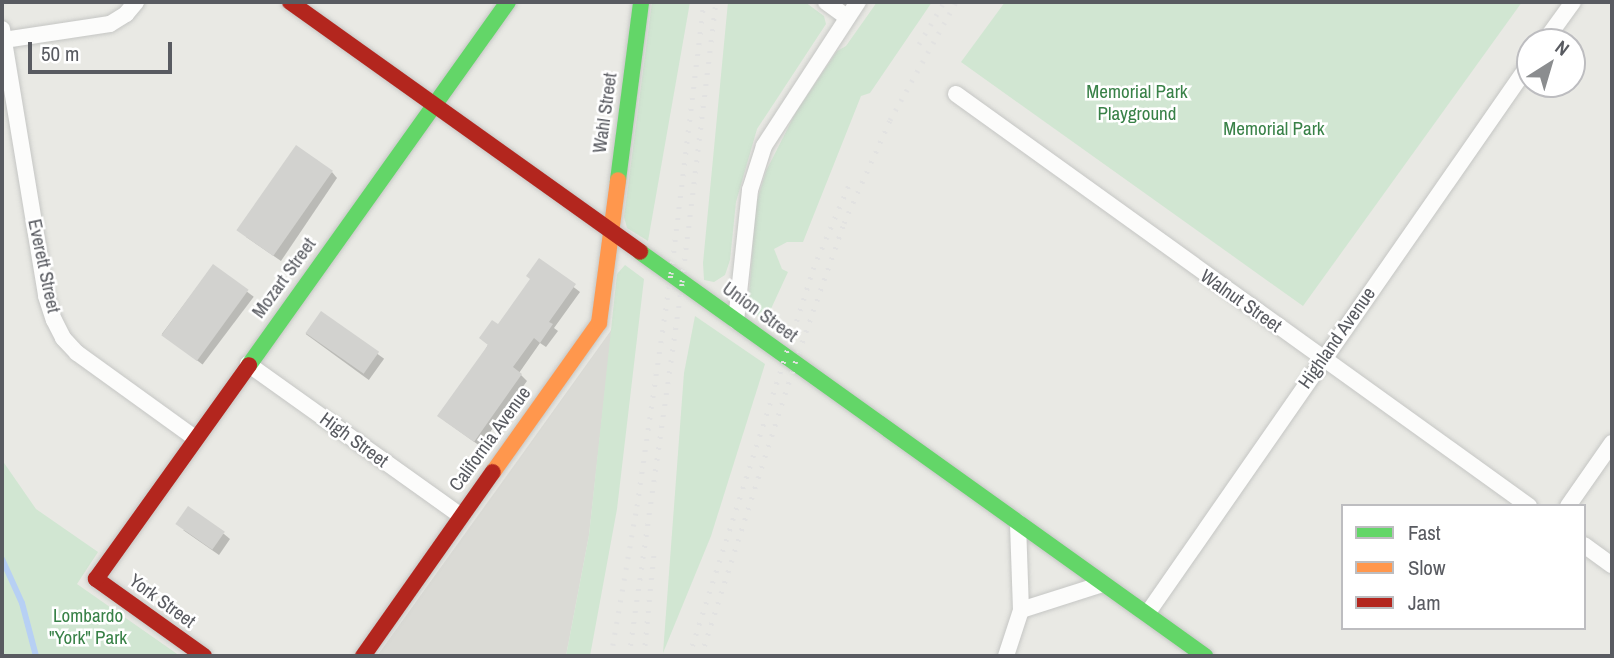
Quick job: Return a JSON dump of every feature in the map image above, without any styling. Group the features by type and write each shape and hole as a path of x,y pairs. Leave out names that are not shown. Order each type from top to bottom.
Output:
{"street":[{"path":"3,35 110,24 136,2"},
{"name":"Union Street","path":"290,2 1205,656"},
{"name":"Mozart Street","path":"96,579 508,2"},
{"name":"Wahl Street","path":"610,231 641,2"},
{"path":"826,2 847,17"},
{"path":"736,321 750,190 764,146 858,2"},
{"path":"1554,28 1573,2"},
{"name":"Everett Street","path":"3,35 46,296 54,320 63,338 76,353 195,438"},
{"name":"Highland Avenue","path":"1147,614 1516,83"},
{"name":"Walnut Street","path":"956,94 1526,504"},
{"name":"California Avenue","path":"363,656 599,323 610,231"},
{"name":"High Street","path":"248,364 461,516"},
{"path":"1569,504 1612,443"},
{"path":"1006,656 1021,610 1018,522"},
{"path":"1586,546 1612,565"},
{"name":"York Street","path":"96,579 204,656"},
{"path":"1021,610 1103,584"}],"shaded area":[{"path":"612,329 589,535 566,656 377,656"}],"green space":[{"path":"652,2 690,2 648,241 627,228 624,217"},
{"path":"728,2 805,2 824,16 826,24 757,129 736,202 730,260 725,275 714,282 704,280 703,263"},
{"path":"877,2 932,2 870,93 861,96 803,242 787,242 774,249 782,269 788,272 764,324 751,307 749,296 756,204 766,171 796,112 837,51 846,46"},
{"name":"Memorial Park","path":"1005,2 1522,2 1303,306 961,62"},
{"path":"625,265 644,279 617,509 590,656 566,656 589,535 617,274"},
{"path":"695,316 765,364 711,536 663,653 684,373"},
{"name":"Lombardo \"York\" Park","path":"2,460 36,509 98,552 77,584 180,656 3,656"}],"building":[{"path":"296,145 333,171 273,256 236,230"},
{"path":"539,258 576,284 549,322 553,324 540,343 534,338 513,367 522,374 474,442 437,416 488,345 479,338 492,320 498,324 530,279 526,276"},
{"path":"213,264 249,290 197,361 161,335"},
{"path":"321,311 379,352 364,374 306,333"},
{"path":"188,506 225,532 212,550 175,524"}],"waterway":[{"path":"2,559 22,603 36,656"}],"railway":[{"path":"611,656 637,506 671,274 704,2"},
{"path":"629,656 682,282 716,2"},
{"path":"919,44 944,2"},
{"path":"701,656 795,363 844,223 890,120 956,2"},
{"path":"689,656 813,269 849,185"},
{"path":"644,656 654,552"}],"traffic: fast":[{"path":"249,365 508,2"},
{"path":"618,180 641,2"},
{"path":"640,252 1205,656"}],"traffic: slow":[{"path":"493,472 599,323 618,180"}],"traffic: jam":[{"path":"290,2 640,252"},
{"path":"204,656 96,579 249,365"},
{"path":"363,656 493,472"}],"park label":[{"name":"Memorial Park Playground","path":"1137,103"}]}
